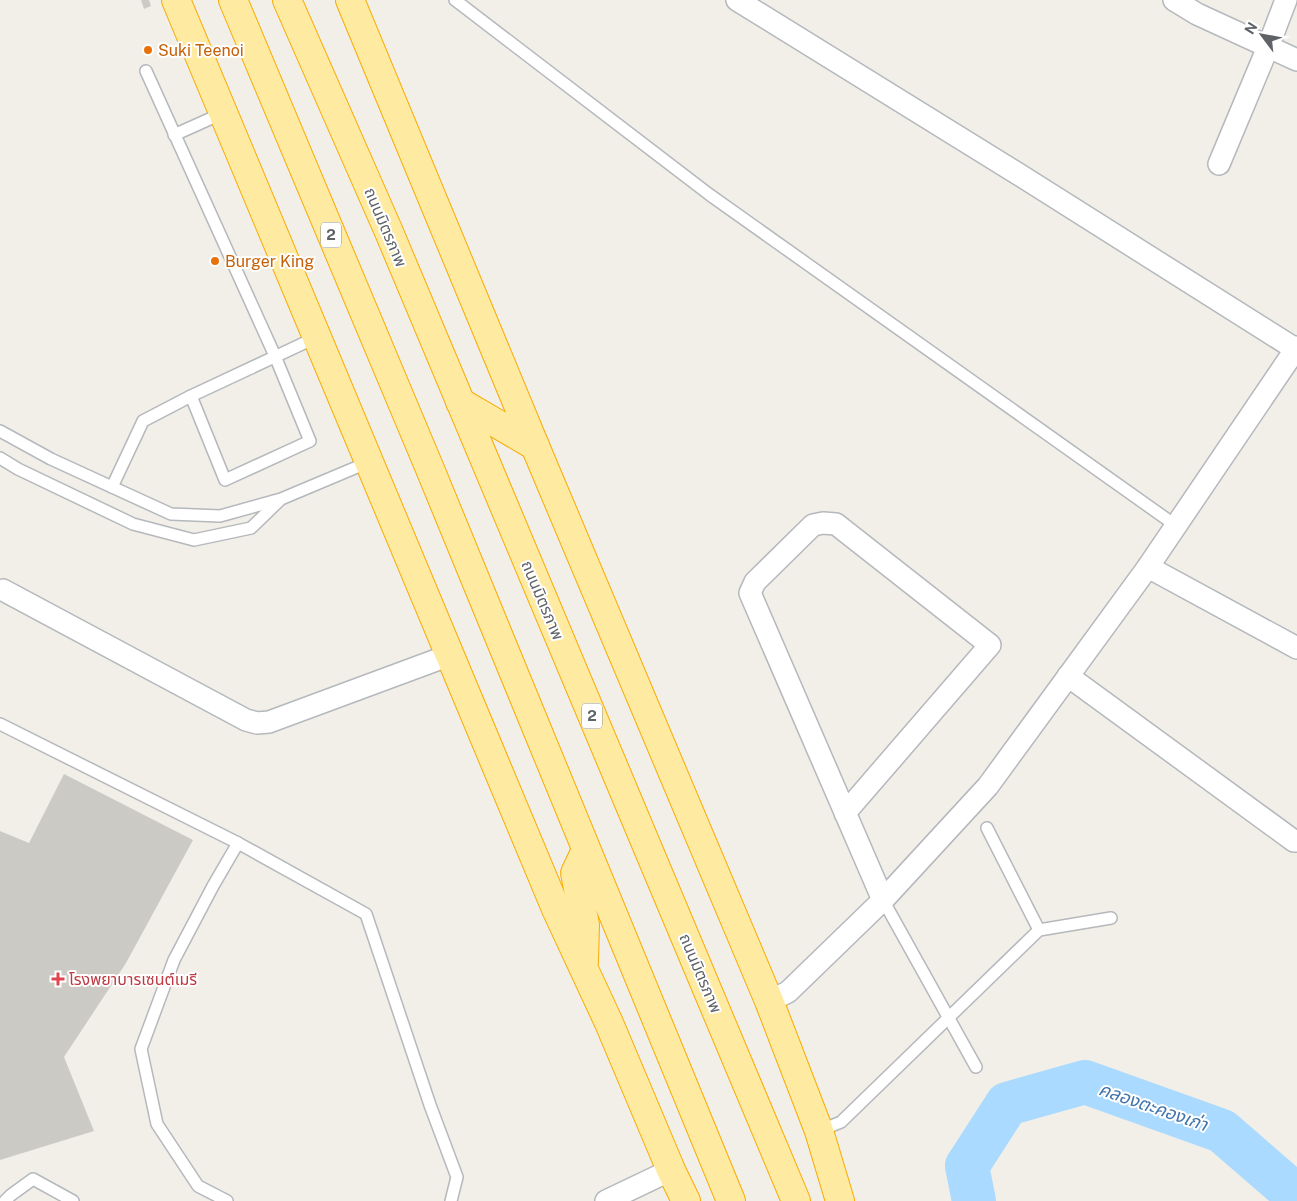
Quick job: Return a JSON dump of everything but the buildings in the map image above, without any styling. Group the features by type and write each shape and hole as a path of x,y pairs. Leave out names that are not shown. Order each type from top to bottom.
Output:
{"highway":[{"path":"176,0 556,909 609,1023 686,1201"},
{"name":"2","path":"233,0 430,469 731,1201"},
{"name":"ถนนมิตรภาพ","path":"287,0 388,232 796,1201"},
{"path":"350,0 535,446 769,1001 819,1131 840,1201"},
{"path":"460,402 535,446"},
{"path":"584,968 585,925 575,872 586,850"}],"street":[{"path":"737,0 1296,349 1148,567 988,786 883,900 788,992 769,1001"},
{"path":"1174,0 1197,14 1297,60"},
{"path":"1219,164 1286,0"},
{"path":"845,813 990,645 836,524 823,523 813,525 754,582 750,592 845,813 883,900"},
{"path":"1148,567 1297,648"},
{"path":"3,590 246,720 257,723 269,722 450,655"},
{"path":"1068,676 1273,826 1294,841 1297,841"},
{"path":"606,1201 671,1170"}],"lane":[{"path":"455,0 710,195 1175,525"},
{"path":"146,71 275,356 310,441 225,480 190,396"},
{"path":"174,135 223,113"},
{"path":"112,487 143,421 190,396 317,337"},
{"path":"0,431 51,459 171,514 220,516 281,499 369,462"},
{"path":"0,458 18,469 133,524 194,540 251,528 281,499"},
{"path":"0,724 238,843 366,914 430,1105 457,1176 451,1201"},
{"path":"988,828 1039,930"},
{"path":"226,1201 198,1186 157,1124 141,1049 174,960 238,843"},
{"path":"883,900 976,1067"},
{"path":"819,1131 841,1122 947,1017 1039,930 1111,918"},
{"path":"5,1201 33,1179 74,1201"}],"waterway":[{"name":"คลองตะคองเก่า","path":"974,1201 967,1166 1007,1104 1085,1082 1222,1131 1297,1196"}],"place":[{"name":"Suki Teenoi","path":"148,50"},
{"name":"Burger King","path":"215,261"},
{"name":"โรงพยาบารเซนต์เมรี","path":"58,979"}]}
